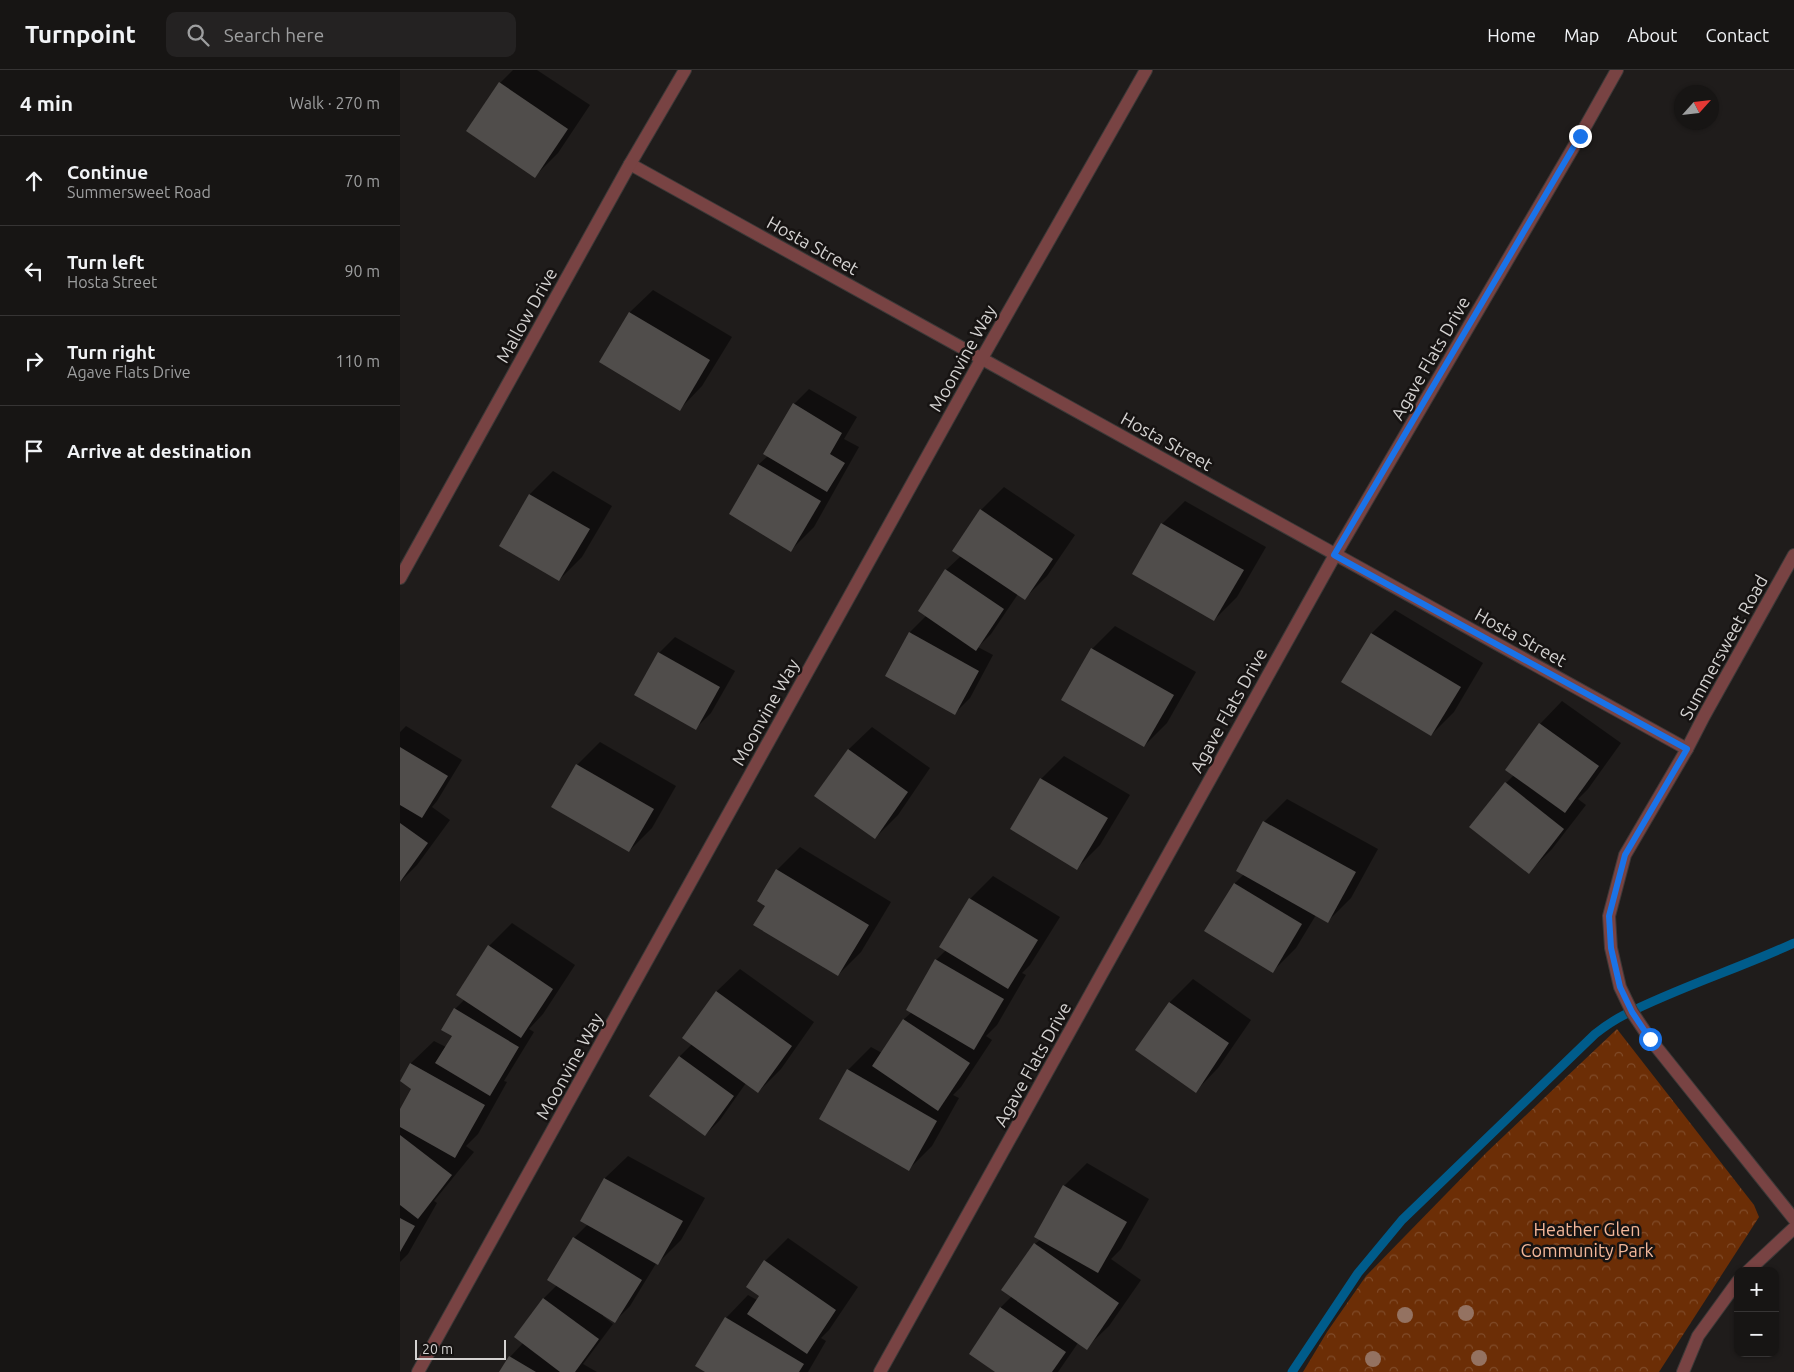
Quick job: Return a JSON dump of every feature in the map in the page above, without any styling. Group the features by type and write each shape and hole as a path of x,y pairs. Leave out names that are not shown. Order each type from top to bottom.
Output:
{"street":[{"name":"Mallow Drive","path":"400,578 630,164 685,70"},
{"name":"Moonvine Way","path":"418,1372 982,358 1146,70"},
{"name":"Agave Flats Drive","path":"880,1372 1334,555 1617,70"},
{"name":"Hosta Street","path":"630,164 1687,749"},
{"name":"Summersweet Road","path":"1794,555 1687,749 1625,855 1609,916 1611,948 1620,987 1632,1012 1650,1039 1794,1219"},
{"path":"1752,1267 1794,1228"},
{"path":"1683,1372 1698,1336 1734,1286"}],"green space":[{"name":"Heather Glen Community Park","path":"1617,1029 1754,1205 1759,1217 1659,1372 1303,1372 1327,1332 1366,1276 1487,1152"}],"building":[{"path":"499,82 568,129 535,178 466,131"},
{"path":"629,312 710,360 680,411 599,362"},
{"path":"793,403 842,433 830,454 845,463 827,492 763,454"},
{"path":"758,464 821,501 791,552 729,514"},
{"path":"529,494 590,529 559,581 499,546"},
{"path":"980,509 1053,559 1025,600 952,551"},
{"path":"1161,523 1244,570 1214,621 1132,574"},
{"path":"945,569 1004,609 976,651 918,611"},
{"path":"909,632 979,671 955,715 885,676"},
{"path":"1371,633 1461,687 1431,736 1341,682"},
{"path":"1091,648 1174,695 1144,747 1061,700"},
{"path":"658,652 720,687 696,730 634,695"},
{"path":"1539,723 1599,766 1565,813 1505,770"},
{"path":"400,747 448,776 422,818 400,805"},
{"path":"848,749 908,792 875,839 814,796"},
{"path":"576,764 654,809 629,852 551,807"},
{"path":"1040,778 1108,818 1077,870 1010,829"},
{"path":"1505,782 1564,829 1529,874 1469,827"},
{"path":"1263,821 1356,872 1328,923 1236,871"},
{"path":"400,823 428,843 400,882"},
{"path":"776,869 869,925 838,976 753,925 765,906 757,901"},
{"path":"1234,883 1302,924 1273,973 1204,931"},
{"path":"969,898 1038,940 1008,989 939,947"},
{"path":"488,945 553,989 521,1038 456,995"},
{"path":"935,959 1004,999 974,1050 906,1010"},
{"path":"716,991 792,1046 758,1093 682,1038"},
{"path":"1169,1002 1229,1043 1196,1093 1135,1050"},
{"path":"454,1008 519,1047 490,1096 435,1063 452,1036 441,1030"},
{"path":"903,1019 970,1063 938,1111 872,1066"},
{"path":"679,1056 734,1096 705,1136 649,1096"},
{"path":"410,1063 485,1105 455,1158 400,1127 400,1109 411,1089 400,1081"},
{"path":"847,1069 937,1121 909,1171 819,1119"},
{"path":"400,1135 452,1175 418,1219 400,1205"},
{"path":"604,1178 683,1221 658,1265 580,1221"},
{"path":"1063,1185 1127,1222 1098,1273 1034,1237"},
{"path":"400,1218 415,1226 400,1252"},
{"path":"573,1237 642,1280 615,1323 547,1280"},
{"path":"1034,1243 1119,1303 1087,1350 1001,1290"},
{"path":"764,1260 836,1310 807,1354 747,1314 759,1296 746,1287"},
{"path":"543,1298 599,1339 575,1372 560,1372 514,1337"},
{"path":"1000,1307 1066,1352 1052,1372 995,1372 969,1354"},
{"path":"725,1317 804,1364 799,1372 705,1372 695,1366"},
{"path":"509,1356 536,1372 499,1372"}],"waterway":[{"path":"1292,1372 1358,1273 1402,1220 1595,1034 1617,1019 1645,1005 1794,943"}],"route":[{"path":"1580,136 1334,555 1687,749 1625,855 1609,916 1611,948 1620,987 1632,1012 1650,1039"}]}
